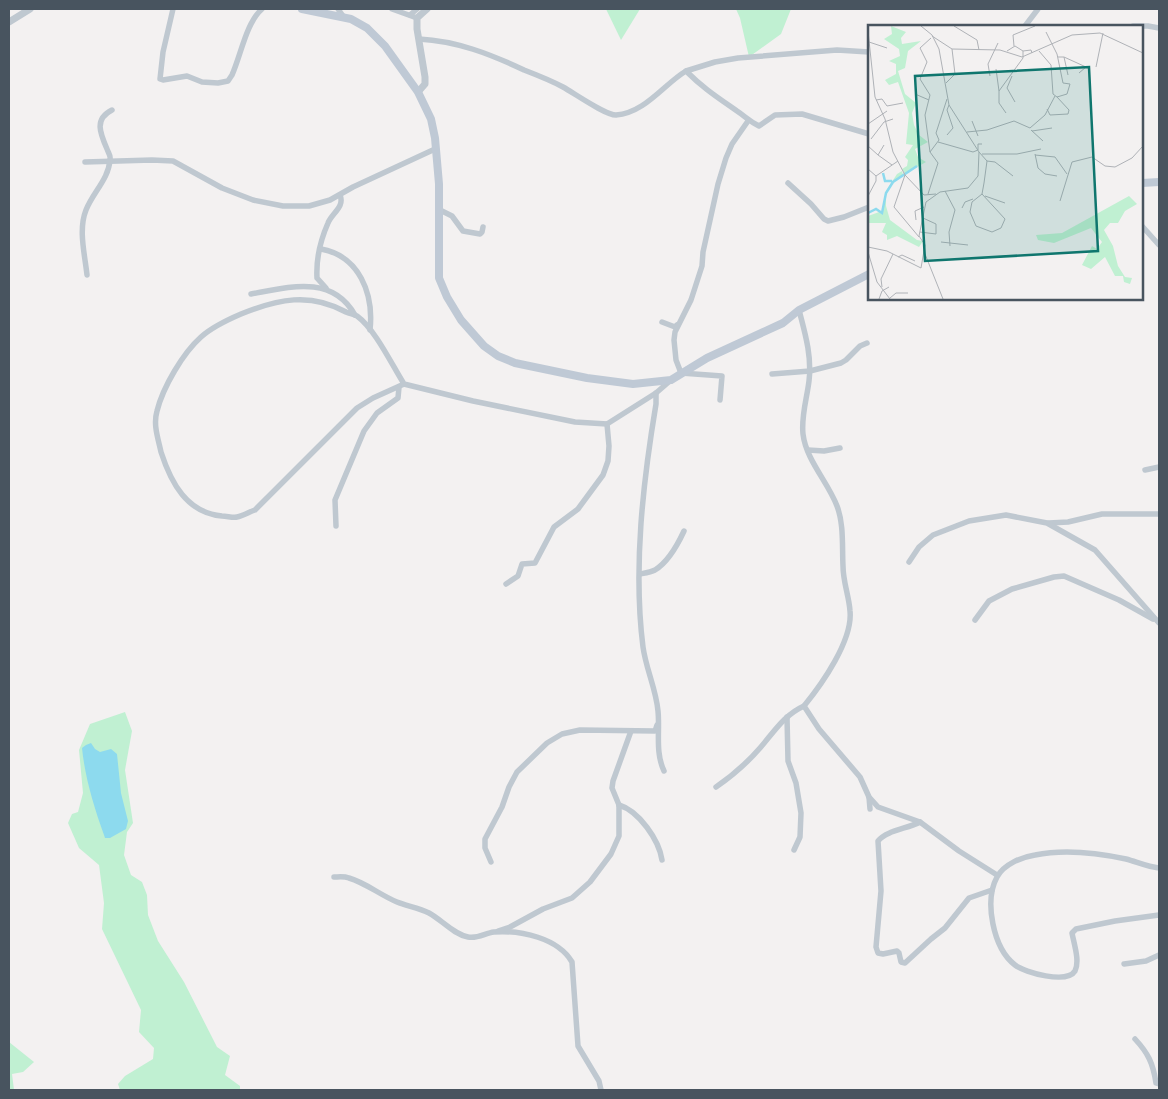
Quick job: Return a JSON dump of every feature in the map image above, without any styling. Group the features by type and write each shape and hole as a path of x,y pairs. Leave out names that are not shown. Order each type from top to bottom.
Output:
{"main road":[{"path":"302,9 342,16 358,22 385,46 418,92 431,119 435,138 440,210 439,278 447,297 461,320 484,346 498,356 515,363 587,378 633,384 671,380 739,342 783,323 799,310 868,275"},
{"path":"1143,183 1159,182"}],"street":[{"path":"9,22 30,9"},
{"path":"173,9 163,52 160,79 187,76 197,81 218,83 228,82 238,61 250,26 255,16 262,9"},
{"path":"338,9 342,16"},
{"path":"392,9 413,17"},
{"path":"417,9 413,17 419,39 425,77 425,84 418,92"},
{"path":"413,17 427,9"},
{"path":"1026,25 1038,9"},
{"path":"1143,26 1159,28"},
{"path":"419,39 451,42 486,53 562,87 606,112 615,115 630,112 649,101 676,77 686,71 715,62 738,58 837,50 868,52"},
{"path":"686,71 708,92 741,114 748,121 760,126 775,116 802,114 868,134"},
{"path":"87,275 83,243 83,222 91,200 104,181 110,162 111,158 102,135 100,123 101,118 112,110"},
{"path":"720,400 722,376 681,373 676,360 674,340 678,323 691,300 702,266 703,252 718,184 726,158 732,144 748,121"},
{"path":"85,162 173,161 222,188 254,200 283,206 309,206 340,195 353,186 435,149"},
{"path":"788,182 828,221 837,220 868,207"},
{"path":"336,526 335,500 364,431 377,413 398,398 402,386 370,330 345,301 327,290 317,278 321,249 328,223 339,207 340,195"},
{"path":"440,210 452,216 463,231 480,234 483,227"},
{"path":"1143,227 1159,244"},
{"path":"321,249 332,251 342,256 361,277 372,315 370,330"},
{"path":"251,294 291,286 305,286 327,290"},
{"path":"356,315 350,314 331,303 310,300 281,301 256,308 224,322 202,336 182,360 166,388 156,416 156,433 165,465 180,493 194,507 215,515 236,517 255,510 357,408 373,398 402,386 575,422 607,424 656,393 671,380"},
{"path":"716,787 737,772 750,759 786,717 804,706 832,667 848,627 850,611 843,578 840,516 830,490 808,450 803,435 803,420 810,371 809,350 799,310"},
{"path":"662,322 675,327 678,323"},
{"path":"772,374 810,371 841,363 867,342"},
{"path":"656,393 656,404 644,479 640,574 643,649 658,710 660,762 664,770"},
{"path":"506,584 518,576 522,564 535,563 554,527 578,509 603,475 608,461 607,424"},
{"path":"808,450 824,451 840,448"},
{"path":"1145,470 1159,467"},
{"path":"909,562 919,547 933,535 969,521 1006,515 1047,523 1068,522 1102,514 1159,514"},
{"path":"1047,523 1095,550 1158,622"},
{"path":"640,574 657,569 664,562 684,531"},
{"path":"975,620 989,601 1012,590 1054,577 1064,576 1119,600 1158,622"},
{"path":"804,706 820,729 860,776 869,797 870,809"},
{"path":"786,717 788,761 796,783 801,813 800,837 794,850"},
{"path":"491,862 485,848 485,839 502,807 509,787 517,772 547,743 562,734 574,731 590,729 655,731 658,724"},
{"path":"334,876 348,877 398,902 430,913 460,935 469,938 477,938 510,927 543,909 572,898 590,882 611,854 619,836 619,805 612,788 631,731"},
{"path":"869,797 878,807 920,822 959,851 997,875"},
{"path":"619,805 631,810 647,828 659,848 662,860"},
{"path":"920,822 881,837 878,841 881,891 876,947 878,953 897,952 901,962 905,963 945,928 969,898 992,890"},
{"path":"1159,868 1125,859 1099,855 1057,852 1036,854 1012,862 997,875 992,890 992,921 997,940 1005,955 1015,965 1026,972 1068,976 1076,968 1072,933 1076,929 1114,921 1159,915"},
{"path":"493,932 545,939 568,954 572,962 578,1046 599,1081 601,1090"},
{"path":"1124,964 1146,960 1159,955"},
{"path":"1135,1039 1146,1051 1154,1069 1156,1083 1159,1084"}],"green space":[{"path":"606,9 640,9 621,40"},
{"path":"736,9 791,9 781,34 749,57 740,18"},
{"path":"125,712 132,731 125,770 133,823 127,832 124,855 131,875 142,882 147,895 148,915 158,941 184,982 217,1047 230,1056 225,1075 240,1086 240,1090 120,1090 118,1084 125,1076 153,1059 154,1048 139,1032 141,1010 102,929 104,903 99,865 79,848 68,823 72,814 78,812 83,793 79,750 90,724"},
{"path":"9,1042 34,1062 23,1072 12,1074 14,1090 9,1090"}],"water":[{"path":"91,743 100,752 111,749 117,754 121,793 128,821 126,829 110,838 105,838 93,803 85,770 82,748"}]}
